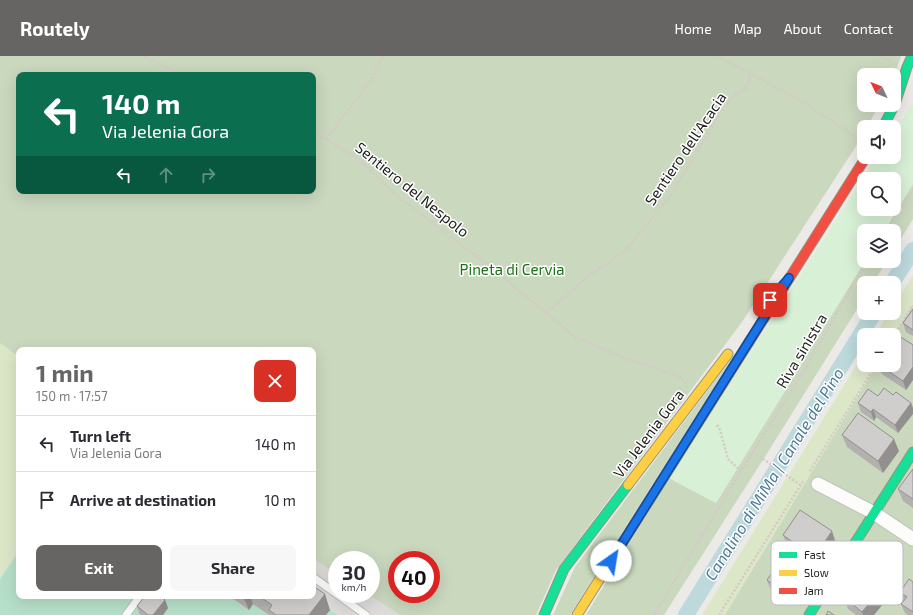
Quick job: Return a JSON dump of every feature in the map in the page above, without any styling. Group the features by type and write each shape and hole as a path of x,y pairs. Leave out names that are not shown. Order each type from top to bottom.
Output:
{"street":[{"path":"901,86 912,56"},
{"path":"901,98 908,91"},
{"name":"Via Jelenia Gora","path":"577,615 862,164"},
{"name":"Via Jelenia Gora","path":"747,329 789,278"},
{"name":"Via Jelenia Gora","path":"544,615 564,570 734,346"},
{"path":"856,541 913,452"},
{"path":"818,484 874,513 913,539"},
{"path":"809,615 815,605"}],"lane":[{"path":"316,579 366,615"},
{"path":"126,615 138,599"}],"path":[{"path":"144,56 177,72"},
{"path":"326,139 372,79 383,56"},
{"path":"717,56 798,99 850,133 857,140"},
{"name":"Sentiero dell'Acacia","path":"546,313 587,277 625,251 672,194 720,114 735,94 745,89 747,86 750,74"},
{"name":"Sentiero del Nespolo","path":"316,135 326,139 357,158 401,199 486,263 576,337 627,359 678,376"},
{"path":"891,224 913,190"},
{"name":"Riva sinistra","path":"742,469 805,369 863,268"},
{"path":"899,328 913,305"},
{"path":"814,465 872,372"},
{"path":"654,615 742,469 728,459 720,430 707,408"},
{"path":"719,615 801,485 753,452"}],"green space":[{"name":"Pineta di Cervia","path":"0,56 901,56 897,68 857,68 857,112 875,112 871,120 857,120 857,145 742,322 556,570 536,615 400,615 380,602 380,551 328,551 328,568 316,561 316,347 16,347 16,355 0,343"},
{"path":"913,102 913,184 901,203 901,172 867,172 872,164 901,164 901,120"},
{"path":"913,184 913,219 901,239 901,224 888,224 893,216 901,216 901,203"},
{"path":"857,188 857,216 893,216 888,224 857,224 857,268 861,268 716,503 669,478"},
{"path":"861,268 883,268 877,276 857,276 857,309 664,615 586,615 669,478 716,503"},
{"path":"913,275 913,314 901,334 901,328 879,328 885,320 901,320 901,294"},
{"path":"913,305 913,615 725,615 873,372 901,372 901,328 899,328"},
{"path":"0,343 16,355 16,555 0,579"},
{"path":"732,358 570,615 553,615 575,567"},
{"path":"857,364 857,372 878,372 773,541 771,541 771,544 727,615 702,615"},
{"path":"16,555 16,599 315,599 338,615 0,615 0,579"}],"shaded area":[{"path":"316,561 328,568 328,603 380,602 400,615 338,615 315,599"}],"building":[{"path":"913,309 913,330 903,323"},
{"path":"901,337 913,345 913,367 903,381 890,372 901,372"},
{"path":"884,388 893,395 896,392 911,403 895,425 873,409 871,412 858,403 868,389 878,396"},
{"path":"858,413 894,439 878,461 842,435"},
{"path":"913,469 913,499 898,489"},
{"path":"800,510 832,531 825,541 792,541 783,535"},
{"path":"771,574 771,583 767,580"},
{"path":"909,579 913,582 913,612 902,605 907,597 903,594 903,588"},
{"path":"316,588 325,594 309,615 276,615 269,610 272,605 263,599 316,599"},
{"path":"143,599 165,600 153,615 148,615 137,606"},
{"path":"854,605 868,605 862,612"},
{"path":"828,611 834,615 826,615"}],"waterway":[{"name":"Canalino di MiMa | Canale del Pino","path":"896,276 913,250"},
{"name":"Canalino di MiMa | Canale del Pino","path":"686,615 870,320"}],"traffic: fast":[{"path":"887,120 895,104 912,56"},
{"path":"856,541 913,452"},
{"path":"544,615 564,569 628,485"},
{"path":"809,615 815,605"}],"traffic: slow":[{"path":"577,615 749,342"},
{"path":"628,485 728,354"}],"traffic: jam":[{"path":"749,342 862,164"}],"route":[{"path":"611,561 789,278 770,300"}]}
